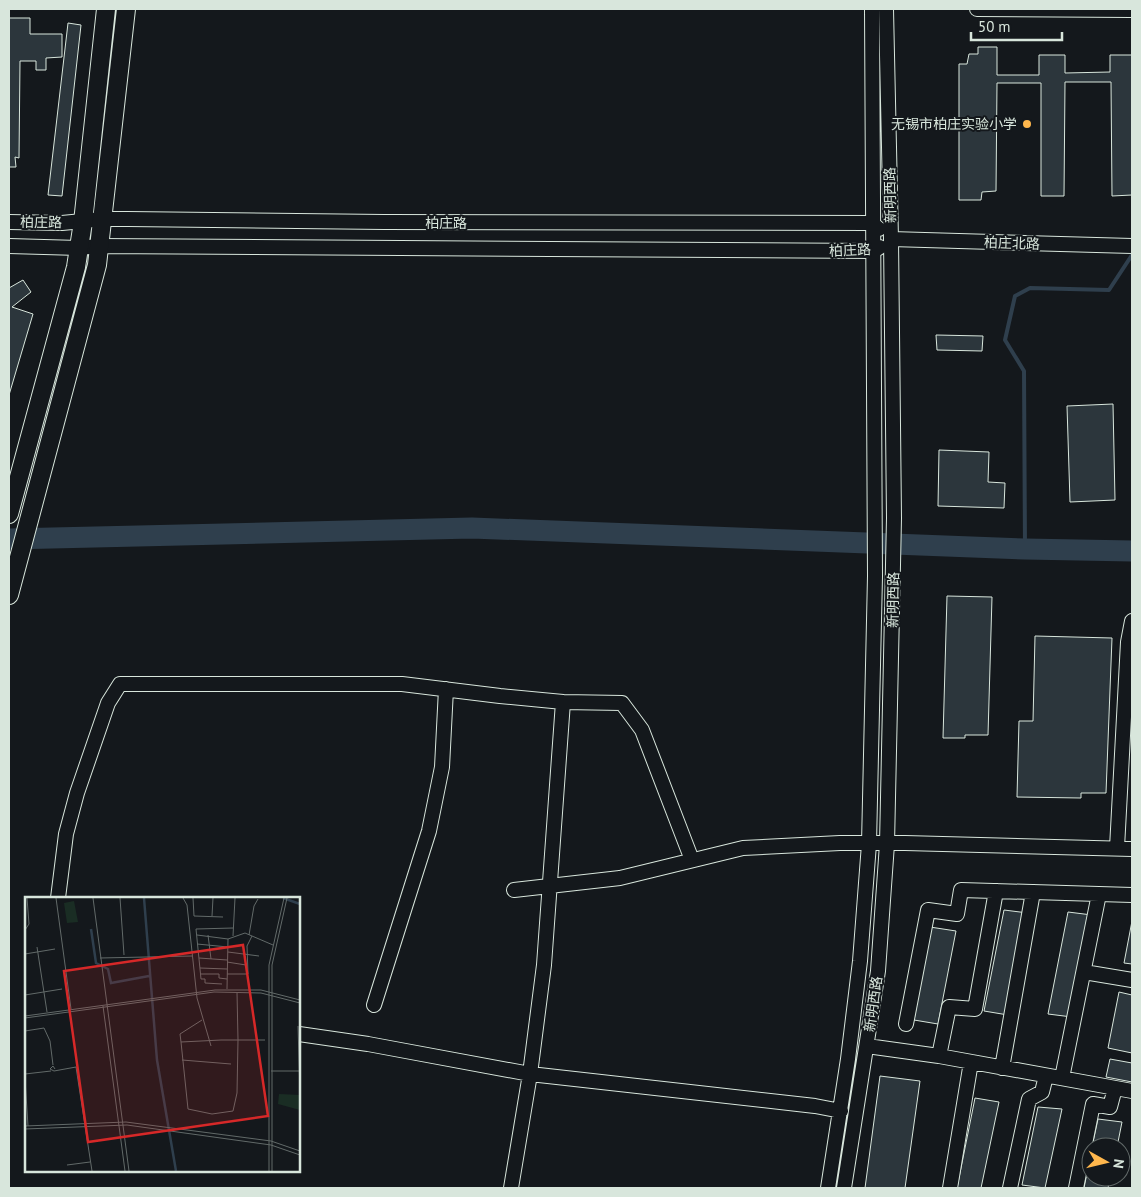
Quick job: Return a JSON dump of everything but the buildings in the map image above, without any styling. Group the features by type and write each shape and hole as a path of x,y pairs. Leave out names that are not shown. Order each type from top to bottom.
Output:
{"main road":[{"path":"10,510 76,267 83,222 106,9"},
{"path":"9,595 97,265 126,9"}],"street":[{"name":"新明西路","path":"828,1188 860,961 869,844 876,576 874,516 872,9"},
{"name":"新明西路","path":"844,1188 878,971 887,844 894,518 886,9"},
{"path":"977,9 1132,10"},
{"name":"柏庄路","path":"9,222 62,223 103,219 384,222 872,223 891,239 874,251 99,246 79,248 9,246"},
{"name":"柏庄北路","path":"891,239 1131,246"},
{"path":"1117,848 1128,642 1132,621"},
{"path":"58,897 66,834 77,793 108,704 120,684 402,684 563,702 622,702 642,730 692,860"},
{"path":"374,1005 429,831 442,767 446,690"},
{"path":"511,1188 530,1074 544,965 563,702"},
{"path":"514,890 620,878 744,848 906,842 1132,849"},
{"path":"906,1024 928,910 958,914 961,890 1132,895"},
{"path":"938,1056 949,1007 975,1010 996,891"},
{"path":"1002,1068 1033,892"},
{"path":"1062,1078 1100,894"},
{"path":"1084,972 1132,980"},
{"path":"300,1034 368,1044 530,1074 815,1106 840,1111"},
{"path":"867,1046 938,1056 1132,1091"},
{"path":"950,1188 971,1062"},
{"path":"1010,1188 1029,1098 1042,1092 1046,1076"},
{"path":"1076,1188 1093,1104 1110,1107 1115,1088"}],"waterway":[{"path":"1025,549 1024,371 1005,340 1015,296 1030,288 1109,290 1132,255"},
{"path":"9,539 472,528 1025,549 1132,551"}],"place":[{"name":"无锡市柏庄实验小学","path":"1027,124"}]}
